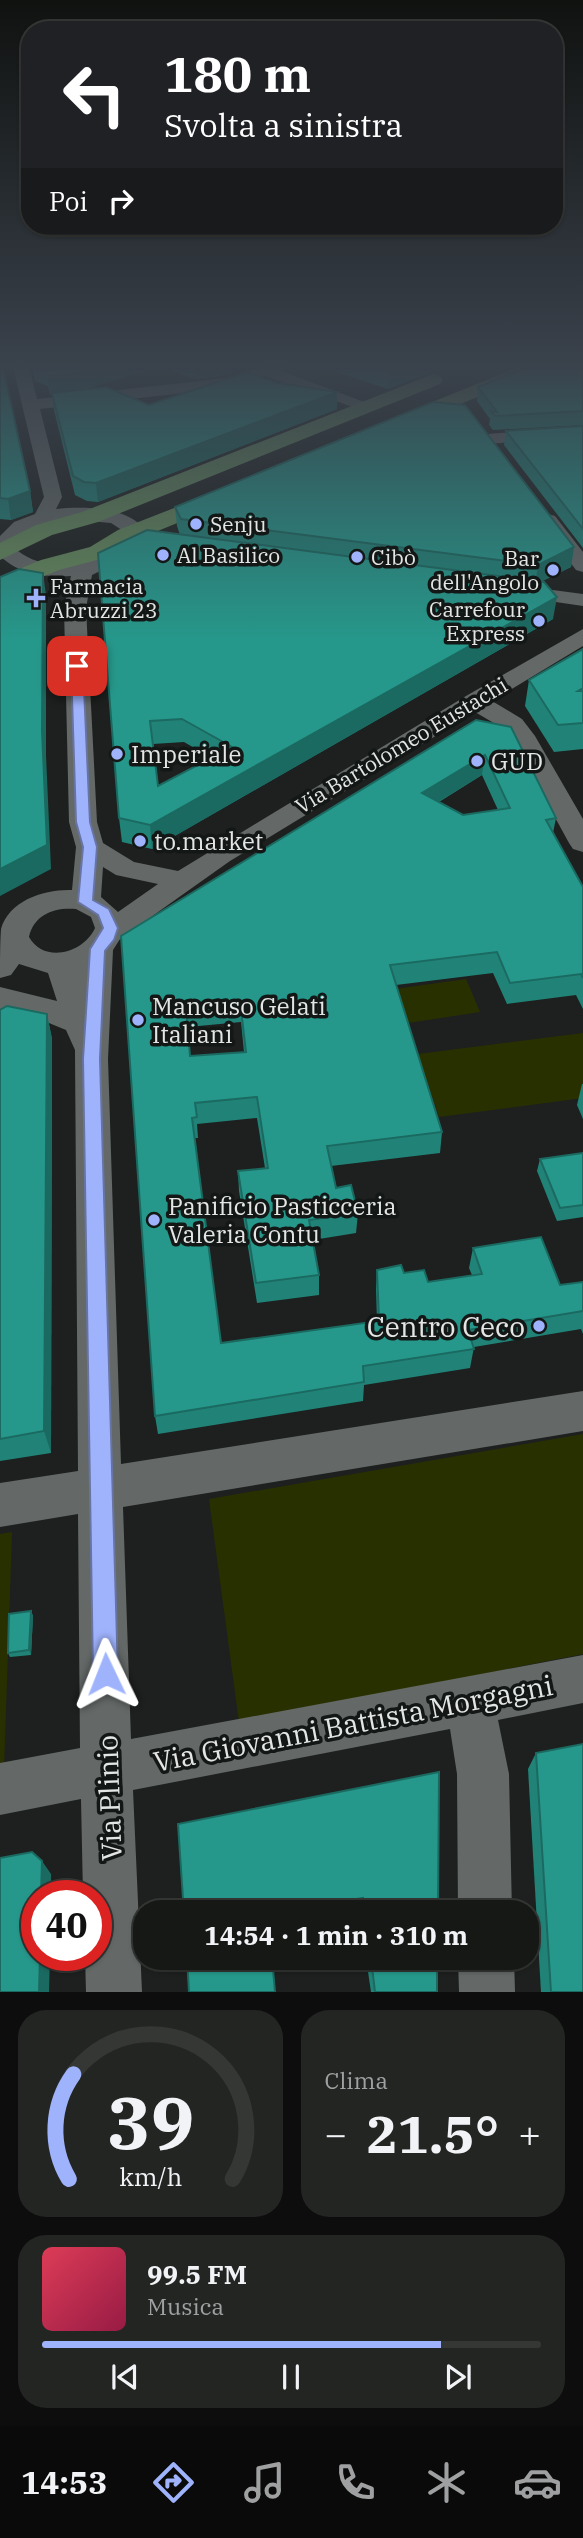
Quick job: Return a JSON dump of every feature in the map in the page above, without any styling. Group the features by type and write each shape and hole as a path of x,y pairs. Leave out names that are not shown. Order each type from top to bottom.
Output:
{"main road":[{"path":"7,540 44,530 240,456"},
{"path":"0,586 39,570 142,540 242,488"}],"street":[{"path":"7,540 42,518 50,507 52,497 43,456"},
{"path":"500,456 504,461"},
{"path":"39,570 58,571 90,565 142,540 122,520 64,506 52,497"},
{"path":"536,503 583,566"},
{"path":"42,518 91,513"},
{"name":"Via Plinio","path":"7,540 18,562 64,582 75,608"},
{"name":"Via Plinio","path":"90,565 82,573 75,608 86,834 98,922 86,1041 114,1992"},
{"path":"560,597 583,583"},
{"path":"493,588 583,600"},
{"path":"560,597 583,613"},
{"name":"Via Bartolomeo Eustachi","path":"98,922 220,855 583,636"},
{"path":"474,701 513,724 523,736 583,843"},
{"path":"86,834 126,870 167,877"},
{"name":"Via Plinio","path":"53,901 86,834"},
{"name":"Via Bartolomeo Eustachi","path":"0,992 54,962 79,959 98,922 167,877 220,855"},
{"path":"53,901 34,908 9,938 33,958 54,962"},
{"name":"Via Bartolomeo Eustachi","path":"53,901 98,922"},
{"name":"Via Plinio","path":"54,962 86,1041"},
{"path":"0,998 33,1004 86,1041"},
{"path":"0,1505 583,1412"},
{"name":"Via Giovanni Battista Morgagni","path":"0,1789 583,1679"},
{"path":"470,1701 483,1774 485,1900"},
{"path":"486,1970 486,1992"}],"green space":[{"path":"466,979 480,1012 408,1023 395,989"},
{"path":"583,1033 583,1098 439,1117 418,1054"},
{"path":"583,1434 583,1654 239,1722 209,1499"},
{"path":"12,1532 4,1768 0,1769 0,1534"}],"building":[{"path":"0,456 22,456 30,491 8,499 0,498"},
{"path":"68,456 168,456 96,483 84,482 73,476"},
{"path":"300,456 504,456 574,547 538,565 181,519 175,507"},
{"path":"526,456 583,456 583,529"},
{"path":"147,530 544,582 557,597 150,825 119,818 98,553","holes":["182,719 232,747 158,786 150,721"]},
{"path":"19,569 43,573 42,731 47,845 0,869 0,577"},
{"path":"583,649 583,688 578,691 583,691 583,723 558,725 529,680"},
{"path":"476,720 511,727 556,818 546,820 583,887 583,978 581,974 510,983 497,952 390,965 442,1132 327,1146 336,1188 351,1185 358,1213 309,1220 319,1275 256,1283 238,1171 268,1168 257,1097 195,1103 197,1117 192,1118 221,1343 379,1321 377,1270 401,1265 404,1273 424,1270 428,1282 482,1274 473,1248 541,1237 560,1285 583,1282 583,1311 468,1330 474,1349 363,1366 364,1382 155,1416 121,936","holes":["485,755 510,808 463,815 422,793","240,1001 246,1052 190,1056 186,1006"]},
{"path":"7,1006 47,1014 44,1431 0,1439 0,1010"},
{"path":"583,1153 583,1205 560,1208 540,1159"},
{"path":"31,1611 29,1650 8,1653 9,1614"},
{"path":"583,1744 583,1992 551,1992 536,1753"},
{"path":"439,1772 438,1900 183,1900 178,1824"},
{"path":"32,1852 42,1861 41,1880 21,1880 21,1971 40,1971 39,1992 0,1992 0,1858"},
{"path":"188,1970 273,1970 275,1992 189,1992"},
{"path":"372,1970 437,1970 437,1992 375,1992"}],"place":[{"name":"Senju","path":"196,524"},
{"name":"Al Basilico","path":"163,555"},
{"name":"Cibò","path":"357,557"},
{"name":"Bar dell'Angolo","path":"553,570"},
{"name":"Farmacia Abruzzi 23","path":"36,598"},
{"name":"Carrefour Express","path":"539,621"},
{"name":"Imperiale","path":"117,754"},
{"name":"GUD","path":"477,761"},
{"name":"to.market","path":"140,841"},
{"name":"Mancuso Gelati Italiani","path":"138,1020"},
{"name":"Panificio Pasticceria Valeria Contu","path":"154,1220"},
{"name":"Centro Ceco","path":"539,1326"}],"route":[{"path":"77,666 83,822 90,847 90,880 86,902 104,912 110,928 106,940 98,949 91,1059 99,1489 106,1674"}]}
